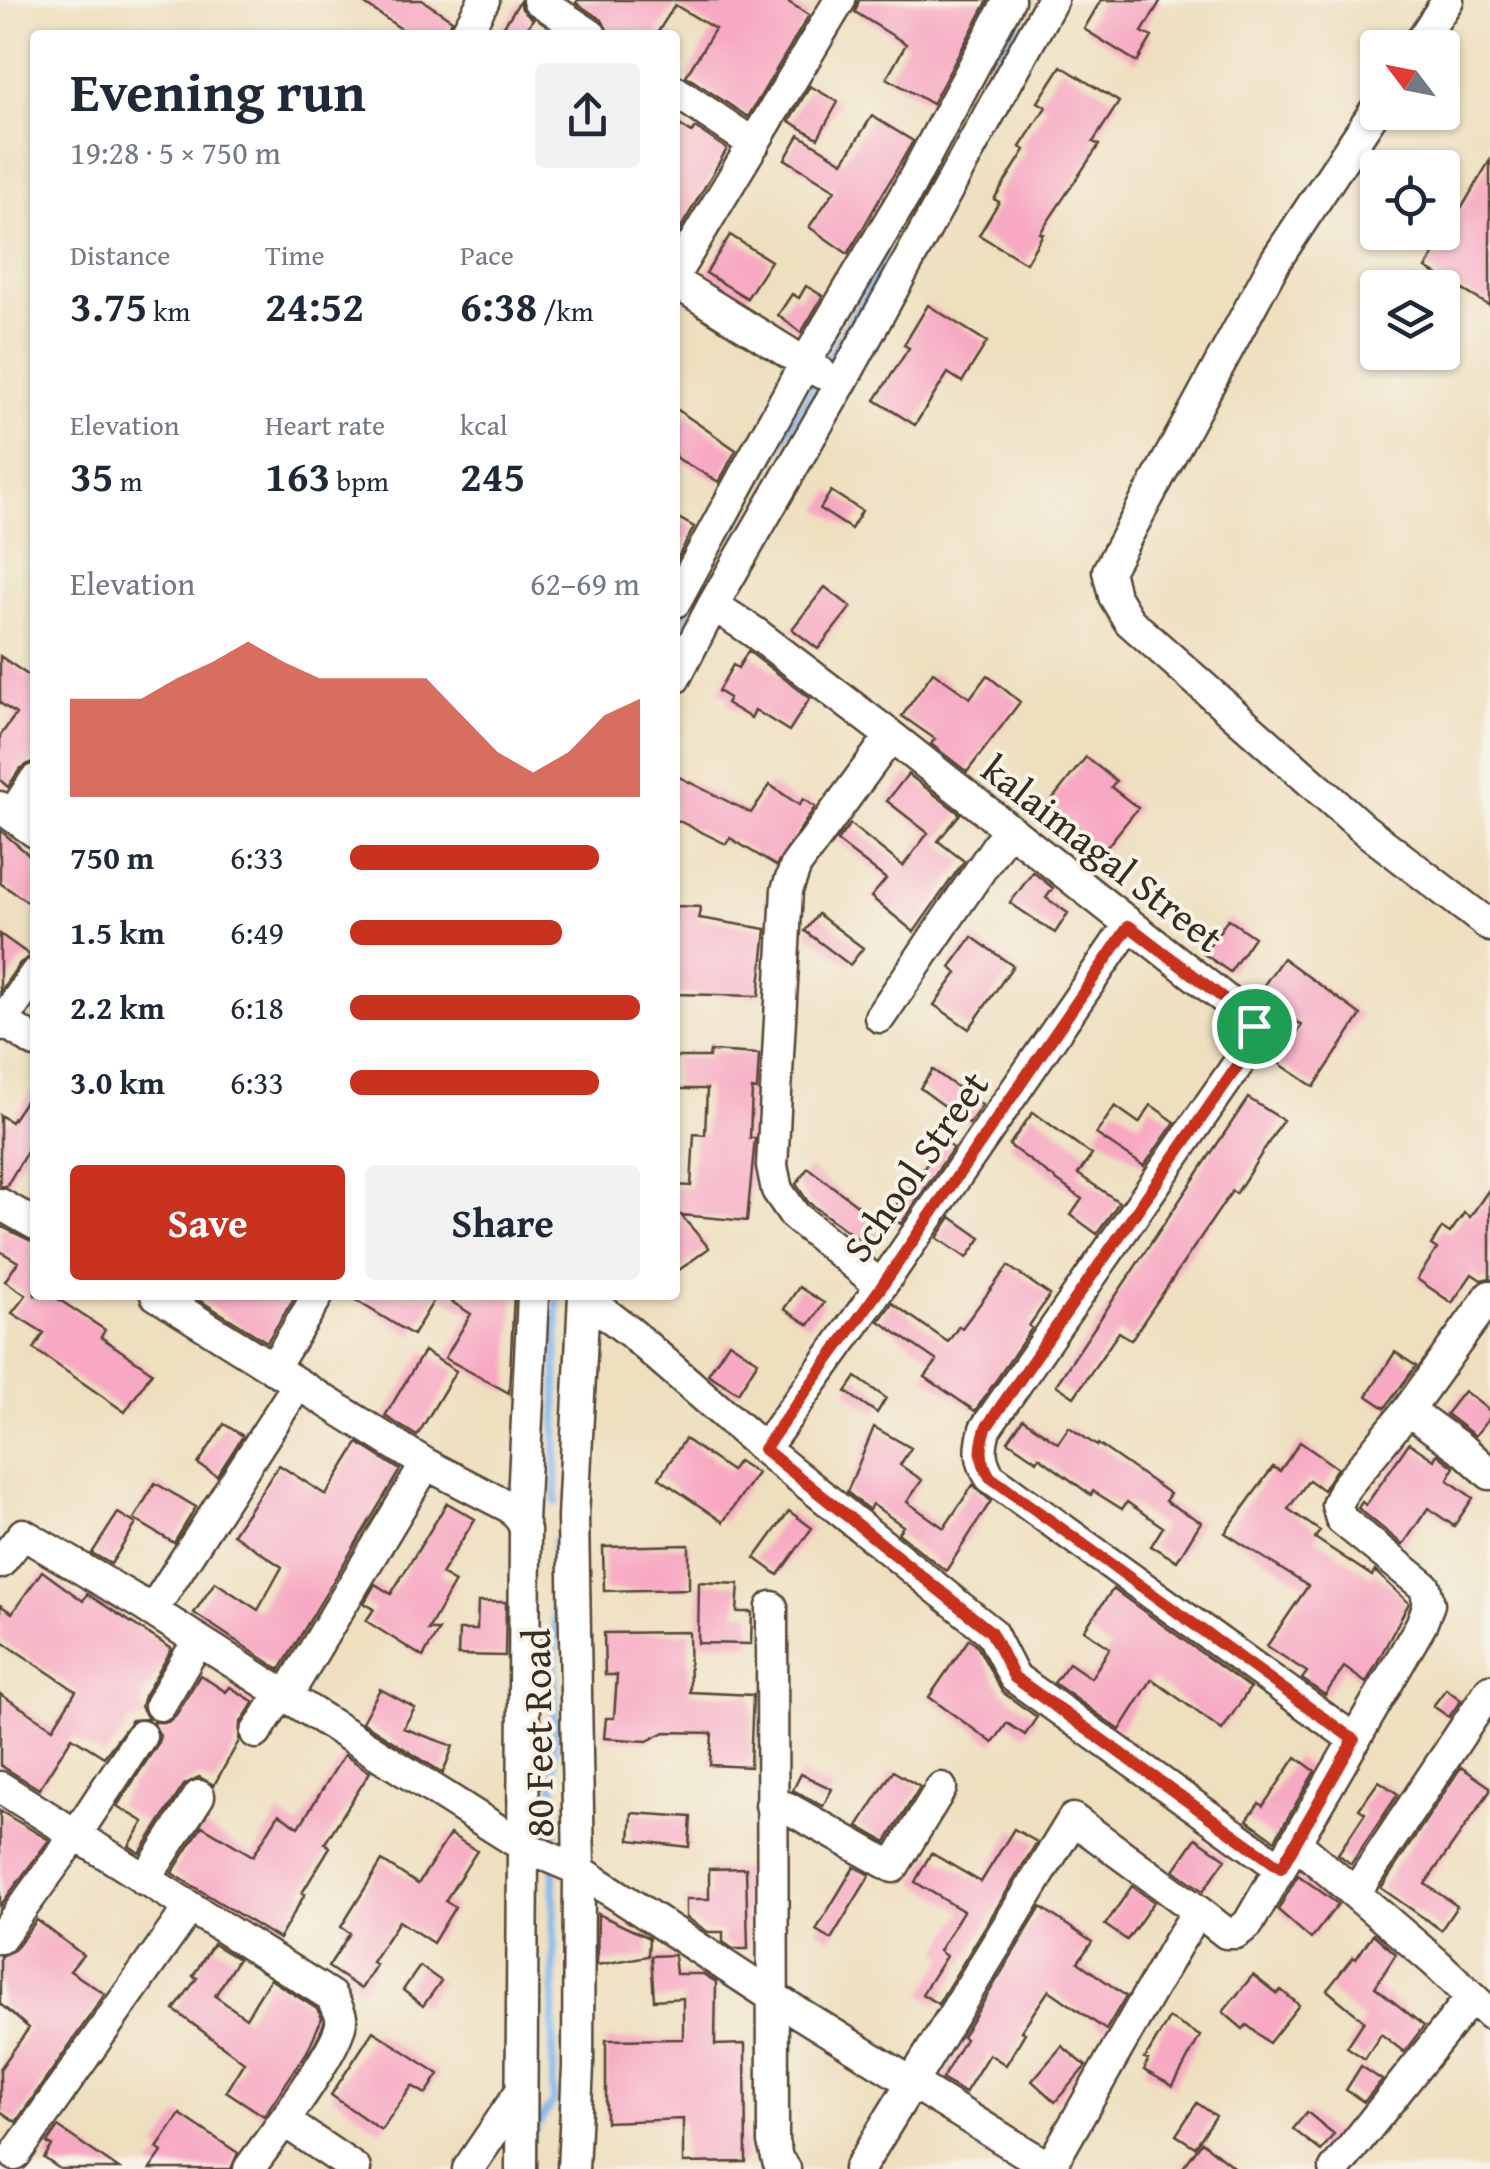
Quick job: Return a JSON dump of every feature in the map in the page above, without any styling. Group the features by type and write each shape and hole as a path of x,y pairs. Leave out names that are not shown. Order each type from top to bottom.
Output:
{"street":[{"path":"468,30 484,0"},
{"path":"538,0 583,30"},
{"path":"680,668 905,196 1009,0"},
{"path":"680,593 822,374 1052,0"},
{"path":"1428,30 1448,0"},
{"path":"680,266 834,2"},
{"path":"680,94 754,144"},
{"path":"1362,130 1276,260 1108,571 1114,596 1130,621 1364,829 1490,926"},
{"path":"680,285 822,374"},
{"name":"kalaimagal Street","path":"713,604 892,736 1254,1026 1250,1048 986,1428 980,1448 982,1463 990,1477 1354,1740"},
{"path":"882,1286 795,1216 777,1190 772,1166 786,890 796,865 892,736"},
{"path":"16,818 30,790"},
{"path":"880,1017 1007,830"},
{"name":"School Street","path":"764,1449 882,1286 1129,926"},
{"path":"30,981 2,1023 30,1039"},
{"path":"0,1204 30,1221"},
{"path":"859,2169 1073,1819 1226,1933 1236,1933 1248,1924 1422,1624 1429,1604 1424,1587 1342,1519 1337,1505 1344,1490 1408,1410 1490,1296"},
{"path":"164,1300 426,1464 541,1524"},
{"path":"152,1611 286,1376 316,1300"},
{"name":"80 Feet Road","path":"532,1300 554,1858 578,2067 573,2169"},
{"name":"80 Feet Road","path":"521,2167 521,2101 554,1858 541,1524 583,1300"},
{"path":"589,1300 764,1449 991,1632 1014,1677 1288,1855 1355,1892 1480,2006 1334,2169"},
{"path":"1408,1410 1490,1474"},
{"path":"256,1733 426,1464"},
{"path":"0,1563 23,1534 554,1858 1050,2168 1198,1911"},
{"path":"772,1607 773,2142 778,2161 785,2169"},
{"path":"160,1705 198,1641"},
{"path":"1355,1892 1490,1690"},
{"path":"0,1938 75,1836 141,1736"},
{"path":"0,1787 331,1996 342,2018 337,2037 284,2121 248,2169"},
{"path":"772,1805 786,1807 893,1867 941,1788"},
{"path":"145,1880 199,1796"},
{"path":"16,2156 190,1908"},
{"path":"468,2169 521,2101"},
{"path":"284,2121 355,2169"}],"building":[{"path":"359,0 422,0 452,20 448,30 403,30"},
{"path":"785,0 809,15 748,117 686,76 715,29 675,5 659,30 607,30 602,20 576,3"},
{"path":"859,0 988,0 932,104 887,78 906,44 855,12"},
{"path":"1101,0 1161,0 1142,32 1152,37 1137,62 1084,29"},
{"path":"520,1 522,9 533,19 526,30 501,30"},
{"path":"1061,66 1119,102 1093,142 1099,145 1040,233 1043,234 1026,263 979,235 999,202 994,199 1025,150 1020,147 1046,107 1038,102"},
{"path":"810,86 838,102 818,138 789,121"},
{"path":"872,116 913,141 848,254 809,227 835,190 785,159 799,135 843,162"},
{"path":"680,125 692,133 696,128 727,149 680,229"},
{"path":"1490,160 1490,306 1460,288 1460,270 1426,268 1437,250 1460,250 1460,211"},
{"path":"730,235 771,261 747,298 706,273"},
{"path":"806,286 823,296 801,333 778,315 792,294 799,298"},
{"path":"928,305 987,342 962,382 948,373 915,425 875,400 909,348 904,345"},
{"path":"680,411 736,450 719,482 680,460"},
{"path":"831,491 862,511 851,529 820,509"},
{"path":"680,519 694,527 680,553"},
{"path":"825,587 851,607 818,649 792,629"},
{"path":"748,651 810,698 789,731 755,710 751,718 726,703 729,698 718,691 733,665 738,668"},
{"path":"0,656 30,677 30,763 20,769 8,787 0,780 0,736 16,714 0,703"},
{"path":"933,672 970,698 987,675 1020,702 967,772 931,744 935,739 902,716"},
{"path":"1086,757 1116,781 1111,787 1138,808 1098,858 1038,817"},
{"path":"908,774 960,814 938,841 964,861 914,932 871,897 886,879 837,841 850,824 903,866 928,833 887,801"},
{"path":"680,778 751,813 770,785 799,805 803,799 815,807 776,866 730,838 726,844 680,821"},
{"path":"0,830 30,856 30,904 0,883"},
{"path":"1033,872 1053,888 1046,898 1068,913 1055,933 1010,903"},
{"path":"680,906 700,907 699,918 766,929 759,996 680,994"},
{"path":"818,914 863,948 850,965 805,931"},
{"path":"1228,919 1254,937 1230,972 1204,954"},
{"path":"0,934 30,957 20,963 0,992"},
{"path":"972,937 1013,966 969,1029 934,1005 957,973 950,967"},
{"path":"1283,958 1361,1015 1314,1087 1277,1062 1302,1025 1257,995"},
{"path":"710,1051 759,1054 757,1090 752,1089 750,1138 755,1138 747,1221 681,1215 709,1248 680,1269 680,1185 691,1186 694,1134 705,1135 707,1089 680,1089 680,1057 709,1057"},
{"path":"933,1070 982,1105 969,1124 920,1088"},
{"path":"30,1094 30,1146 6,1187 0,1185 0,1115 11,1122"},
{"path":"1248,1098 1283,1120 1236,1194 1232,1191 1131,1340 1119,1332 1074,1397 1056,1385"},
{"path":"1151,1105 1175,1122 1144,1166 1096,1134 1115,1106 1139,1123"},
{"path":"1033,1112 1092,1155 1078,1174 1119,1202 1097,1234 1071,1215 1082,1199 1009,1145"},
{"path":"944,1141 953,1148 901,1224 889,1215"},
{"path":"808,1168 884,1225 869,1247 808,1202 796,1184"},
{"path":"1490,1188 1490,1278 1481,1280 1472,1274 1452,1303 1417,1279 1437,1249 1431,1245 1442,1228 1450,1233 1464,1213 1470,1217"},
{"path":"951,1217 981,1238 967,1258 937,1238"},
{"path":"0,1226 30,1241 30,1300 60,1300 105,1330 101,1337 152,1372 125,1412 34,1349 44,1333 12,1313 26,1295 5,1281 18,1262 0,1251"},
{"path":"1008,1266 1050,1295 975,1411 925,1377 937,1361 879,1321 892,1303 948,1342"},
{"path":"799,1287 824,1303 809,1325 784,1309"},
{"path":"199,1300 293,1300 267,1342"},
{"path":"355,1300 434,1300 413,1335"},
{"path":"449,1300 514,1300 509,1393 445,1358 471,1314"},
{"path":"729,1342 758,1361 738,1393 708,1374"},
{"path":"424,1351 456,1371 417,1436 385,1416"},
{"path":"1395,1352 1416,1366 1385,1408 1367,1396"},
{"path":"856,1377 886,1398 877,1413 846,1392"},
{"path":"1464,1391 1490,1411 1490,1417 1475,1436 1446,1414"},
{"path":"1023,1419 1058,1443 1069,1427 1170,1494 1165,1501 1201,1522 1177,1561 1151,1546 1163,1527 1127,1502 1122,1509 1093,1491 1091,1495 1039,1457 1037,1461 1008,1441"},
{"path":"224,1424 243,1436 217,1476 198,1464"},
{"path":"874,1427 911,1448 900,1465 922,1480 907,1502 944,1528 973,1485 991,1501 946,1571 898,1533 903,1526 872,1504 869,1510 847,1492"},
{"path":"685,1439 731,1471 738,1461 757,1473 723,1522 659,1478"},
{"path":"1300,1442 1337,1468 1323,1490 1309,1480 1288,1509 1320,1531 1315,1538 1372,1576 1375,1571 1409,1603 1366,1683 1344,1667 1325,1695 1302,1679 1307,1672 1267,1646 1308,1586 1225,1533 1273,1467 1280,1471"},
{"path":"358,1443 400,1470 280,1670 194,1613 215,1582 258,1610 282,1567 233,1534 279,1465 326,1495"},
{"path":"1409,1443 1434,1460 1437,1454 1454,1467 1448,1480 1473,1498 1454,1526 1428,1508 1403,1545 1358,1508 1362,1502 1366,1505"},
{"path":"155,1483 196,1507 174,1543 134,1519"},
{"path":"447,1503 475,1519 441,1574 455,1582 428,1630 439,1630 423,1657 366,1621 374,1609 364,1603 375,1584 391,1594"},
{"path":"789,1511 812,1528 778,1575 755,1558"},
{"path":"118,1513 136,1524 111,1564 92,1553"},
{"path":"689,1545 689,1589 604,1591 603,1547"},
{"path":"42,1571 83,1601 87,1594 172,1649 144,1696 141,1706 148,1719 132,1720 104,1757 72,1737 39,1789 0,1765 0,1694 53,1728 76,1691 0,1640 0,1605 12,1613"},
{"path":"699,1582 739,1584 737,1612 752,1612 751,1644 698,1643"},
{"path":"1113,1589 1250,1688 1222,1730 1152,1679 1120,1730 1054,1683 1069,1663 1091,1678 1110,1648 1084,1630"},
{"path":"478,1602 506,1602 505,1656 458,1655 459,1630 477,1630"},
{"path":"689,1632 690,1692 753,1695 750,1767 710,1765 712,1733 665,1732 647,1741 604,1738 606,1718 614,1718 617,1675 605,1675 604,1633"},
{"path":"969,1639 976,1644 1002,1692 1037,1717 1025,1735 1007,1723 993,1743 929,1697"},
{"path":"200,1675 226,1692 230,1687 254,1702 240,1724 239,1741 214,1785 199,1777 184,1785 140,1853 129,1846 144,1822 117,1806 157,1745 160,1736 153,1722 168,1722 176,1715"},
{"path":"380,1689 415,1708 403,1728 453,1746 443,1773 362,1722"},
{"path":"1446,1689 1461,1700 1449,1717 1433,1706"},
{"path":"344,1755 370,1772 325,1843 330,1847 279,1939 172,1873 202,1826 253,1856 279,1814 299,1827"},
{"path":"1296,1757 1315,1771 1275,1840 1247,1820 1259,1803 1263,1806"},
{"path":"1461,1767 1490,1787 1490,1791 1425,1884 1457,1906 1441,1930 1381,1888"},
{"path":"893,1771 920,1787 886,1842 858,1826"},
{"path":"801,1774 832,1789 823,1806 793,1790"},
{"path":"1379,1781 1398,1794 1351,1864 1338,1854 1365,1813 1359,1809"},
{"path":"0,1811 49,1840 0,1906"},
{"path":"632,1813 691,1817 689,1847 630,1840"},
{"path":"1014,1829 1037,1842 938,2004 922,1994 946,1956 939,1951 963,1911 915,1882 931,1853 981,1882"},
{"path":"450,1834 477,1851 445,1901 455,1907 433,1943 399,1921 372,1962 376,1965 361,1989 328,1967 350,1933 341,1927 382,1861 418,1884"},
{"path":"1196,1838 1226,1859 1203,1891 1174,1870"},
{"path":"854,1867 870,1875 831,1939 816,1930"},
{"path":"746,1868 748,1949 733,1949 723,1942 723,1932 708,1932 686,1917 686,1899 709,1899 709,1869"},
{"path":"1298,1875 1338,1904 1311,1939 1278,1910"},
{"path":"1132,1886 1154,1902 1127,1940 1105,1925"},
{"path":"1041,1907 1092,1942 1078,1962 1126,1996 1106,2030 1049,1990 1021,2031 1025,2033 1006,2065 989,2054 965,2093 942,2079 965,2039 962,2037"},
{"path":"598,1914 649,1938 648,1956 597,1965"},
{"path":"37,1920 83,1955 70,1971 105,1994 16,2122 0,2111 0,2069 29,2028 0,2004 0,1956 14,1950"},
{"path":"1373,1934 1396,1954 1375,1987 1424,2026 1404,2052 1381,2034 1365,2059 1347,2047 1364,2021 1327,1990"},
{"path":"213,1944 238,1959 215,1996 246,2018 270,1979 317,2009 322,2018 307,2052 264,2116 226,2091 244,2062 174,2010 197,1978 193,1976"},
{"path":"674,1955 676,1974 703,1974 716,1982 715,2045 745,2044 746,2162 683,2163 683,2119 606,2122 606,2040 683,2039 683,1998 654,2000 651,1956"},
{"path":"420,1966 441,1981 423,2006 403,1990"},
{"path":"1253,1975 1299,2005 1269,2043 1223,2012"},
{"path":"1169,2018 1200,2036 1173,2086 1144,2070 1149,2060 1145,2059"},
{"path":"373,2031 439,2074 426,2094 412,2086 381,2130 331,2095"},
{"path":"1062,2046 1086,2066 1055,2102 1032,2081"},
{"path":"1361,2066 1382,2080 1364,2102 1346,2090"},
{"path":"1197,2103 1216,2116 1195,2147 1176,2135"},
{"path":"1307,2112 1334,2134 1321,2151 1293,2129"},
{"path":"180,2114 238,2153 231,2169 150,2169 162,2152 157,2148"},
{"path":"58,2127 119,2169 60,2169 44,2158 52,2146 47,2143"},
{"path":"1202,2142 1236,2169 1182,2169"}],"waterway":[{"path":"947,148 1030,0"},
{"path":"824,366 886,256"},
{"path":"728,536 817,378"},
{"path":"680,622 689,605"},
{"path":"556,1502 557,1300"},
{"path":"554,1852 555,1542"},
{"path":"530,2135 553,2102 554,1866"}],"route":[{"path":"1129,926 1254,1026 1250,1048 986,1428 980,1448 990,1477 1354,1740 1281,1868 1014,1677 991,1632 764,1449 882,1286 1129,926"}]}
